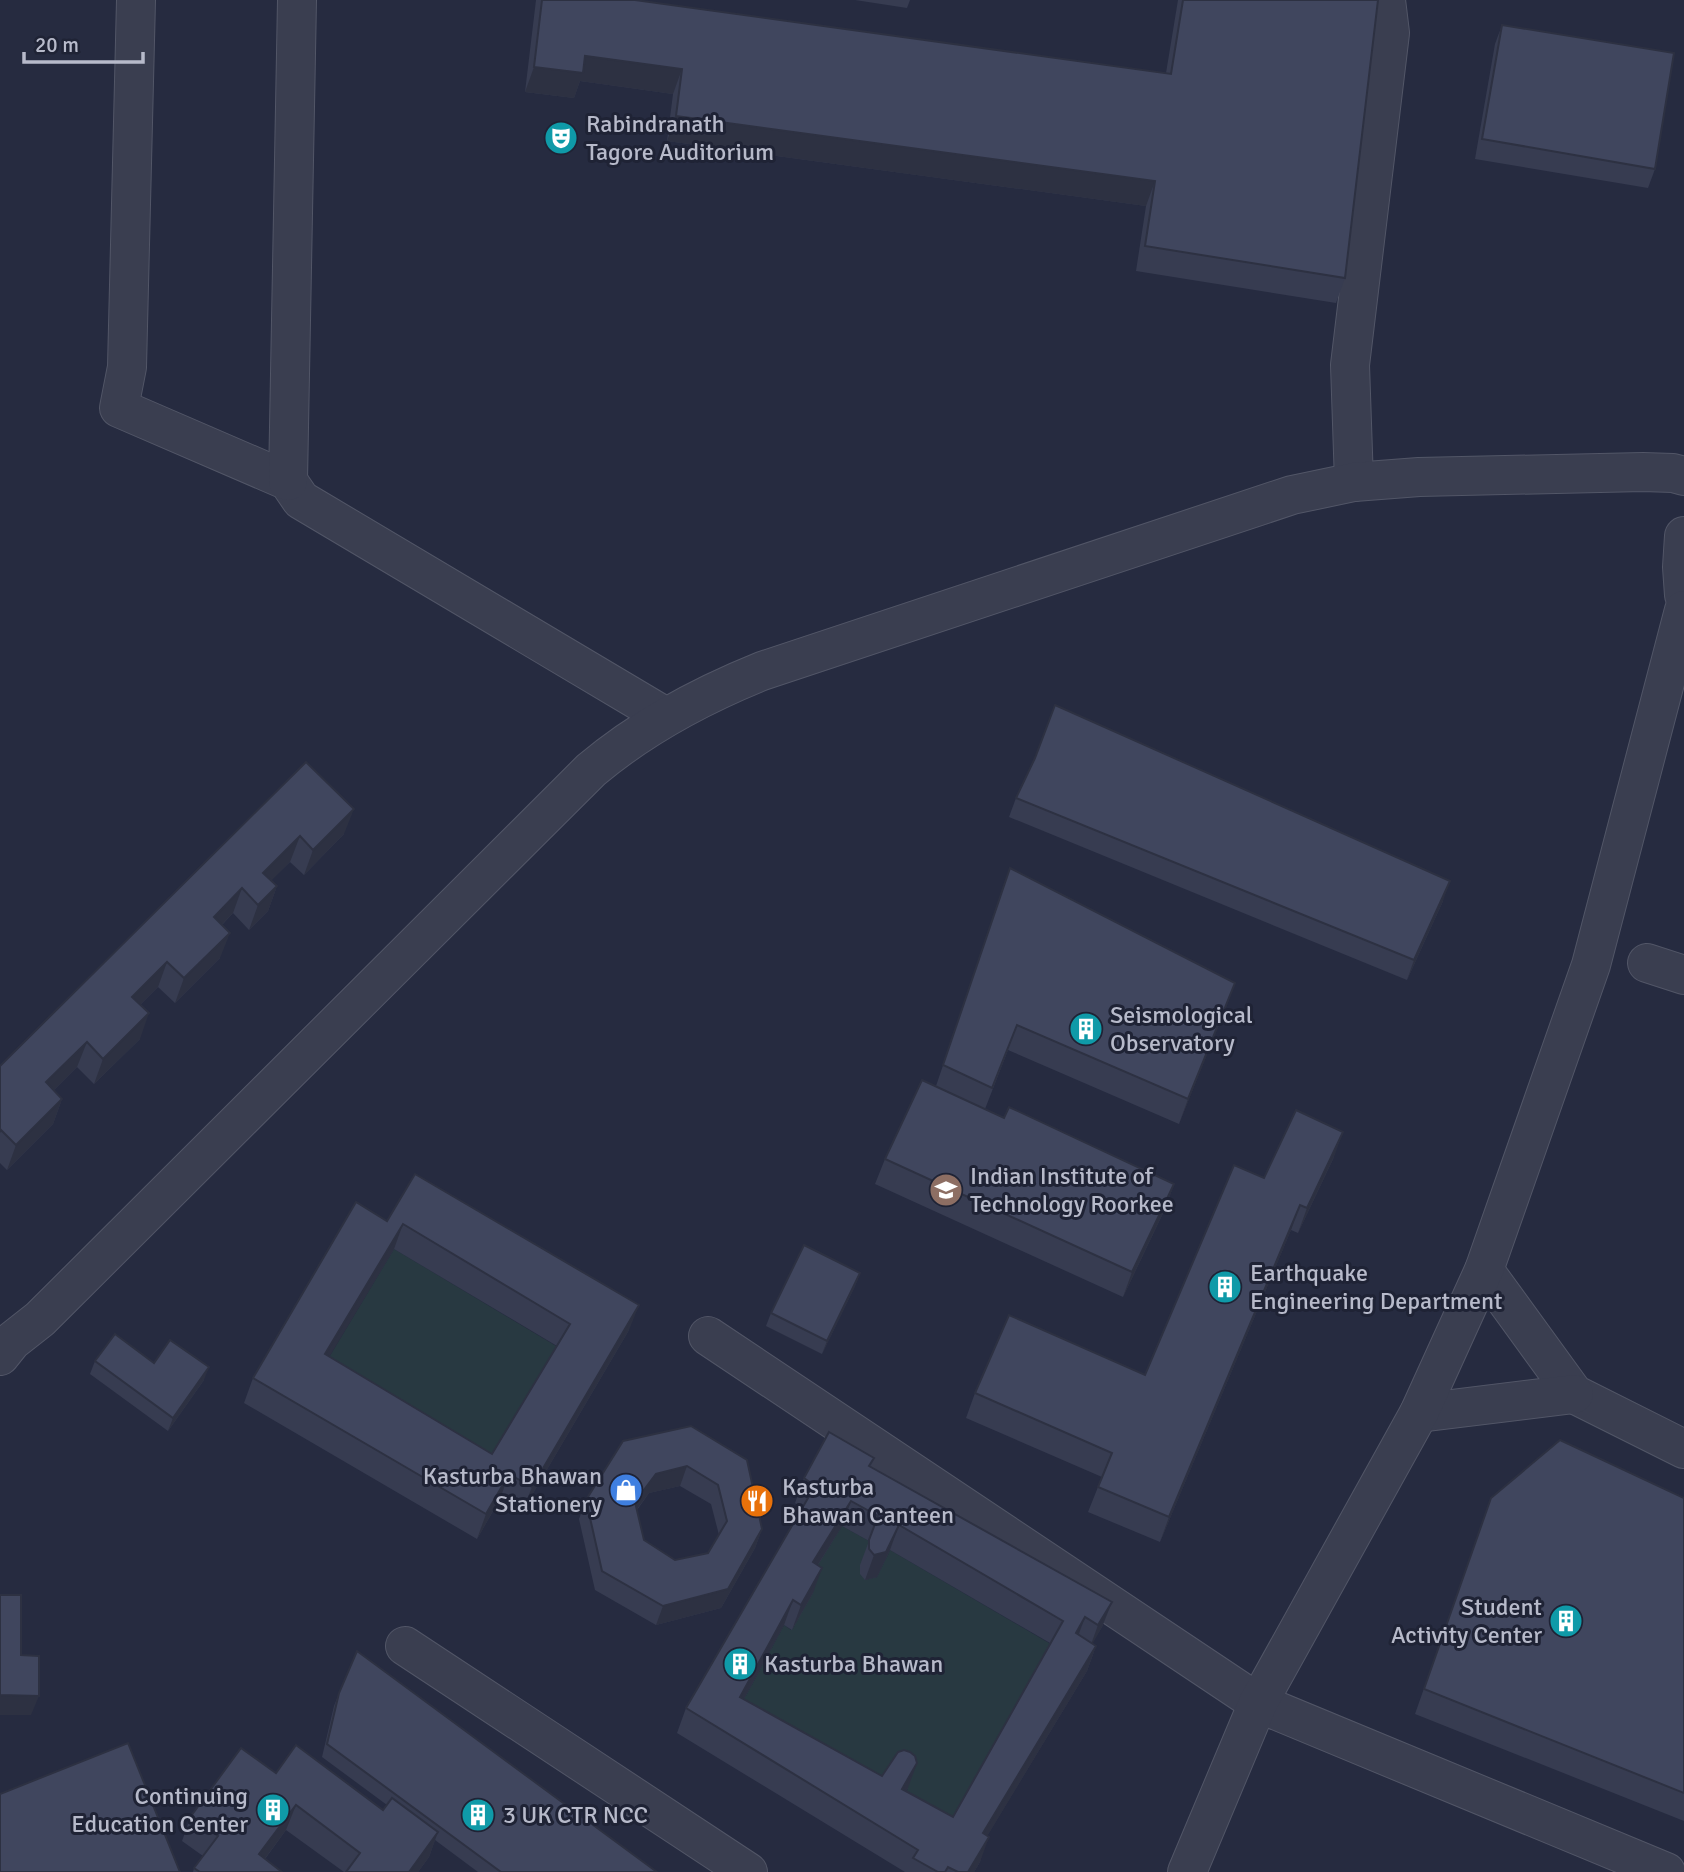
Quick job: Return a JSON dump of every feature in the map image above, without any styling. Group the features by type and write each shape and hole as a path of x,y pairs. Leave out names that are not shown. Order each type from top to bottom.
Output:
{"street":[{"path":"136,0 127,367 119,408 288,481 301,500 666,717"},
{"path":"288,481 297,0"},
{"path":"1354,482 1350,365 1390,33 1386,0"},
{"path":"1643,472 1684,448"},
{"path":"4,1342 40,1319 591,770 621,744 719,688 1292,495 1354,482 1419,477 1643,472 1684,476"},
{"path":"1684,536 1684,595"},
{"path":"1187,1872 1258,1703 1419,1413 1484,1270 1591,965 1684,610"},
{"path":"1647,963 1684,975"},
{"path":"1484,1270 1574,1394 1684,1449"},
{"path":"708,1336 1258,1703 1666,1872"},
{"path":"1419,1413 1574,1394"},
{"path":"405,1646 748,1872"}],"shaded area":[{"path":"394,1249 561,1349 483,1479 316,1379"},
{"path":"842,1526 869,1541 865,1580 877,1577 890,1550 1054,1646 943,1842 905,1795 908,1788 906,1781 885,1782 731,1723 784,1625 791,1630 804,1587"}],"building":[{"path":"542,0 635,0 1171,74 1183,0 1378,0 1345,278 1145,246 1155,181 676,116 682,69 585,56 583,73 534,67"},
{"path":"1502,25 1674,53 1655,169 1482,139"},
{"path":"1055,705 1450,881 1414,960 1016,798"},
{"path":"306,762 354,809 313,850 300,836 263,873 277,886 258,905 242,888 214,917 230,933 184,978 167,962 132,997 149,1013 103,1059 87,1042 46,1082 62,1099 16,1145 1,1130 0,1132 0,1066"},
{"name":"Seismological Observatory","path":"1010,868 1235,983 1188,1099 1017,1025 992,1088 943,1065"},
{"path":"922,1080 1004,1118 1009,1107 1174,1184 1132,1272 885,1159"},
{"name":"Earthquake Engineering Department","path":"1296,1110 1343,1132 1307,1208 1300,1205 1169,1517 1098,1487 1112,1453 975,1393 1009,1315 1145,1375 1234,1165 1264,1178"},
{"path":"415,1174 639,1305 532,1487 509,1474 486,1514 253,1378 356,1202 387,1221","holes":["403,1224 570,1324 492,1454 325,1354"]},
{"path":"804,1245 860,1273 827,1341 771,1313"},
{"path":"115,1334 154,1363 170,1340 209,1367 173,1418 95,1361"},
{"path":"691,1426 747,1460 762,1529 728,1589 663,1606 602,1571 586,1500 623,1441","holes":["687,1466 718,1485 727,1521 708,1553 675,1560 644,1540 635,1502 656,1474"]},
{"name":"Kasturba Bhawan","path":"829,1432 874,1458 869,1466 1112,1602 1098,1625 1085,1617 1076,1633 1096,1646 983,1833 989,1837 968,1872 958,1872 948,1867 945,1872 938,1872 913,1858 918,1850 686,1708 815,1486 804,1478","holes":["851,1501 878,1516 869,1540 869,1549 874,1555 886,1552 899,1525 1063,1621 953,1817 902,1789 917,1763 910,1752 898,1752 882,1776 740,1697 793,1600 801,1605 822,1568 813,1562"]},
{"name":"Student Activity Center","path":"1560,1440 1684,1498 1684,1793 1424,1689 1491,1498"},
{"path":"0,1595 21,1595 21,1655 39,1656 39,1696 0,1695"},
{"name":"3 UK CTR NCC","path":"357,1651 657,1872 501,1872 327,1744 339,1693"},
{"path":"128,1743 180,1872 0,1872 0,1794"},
{"name":"Continuing Education Center","path":"296,1745 383,1810 392,1798 438,1832 409,1872 346,1872 360,1853 296,1805 259,1854 282,1872 200,1872 194,1868 218,1836 191,1816 241,1748 276,1773"}],"place":[{"name":"Rabindranath Tagore Auditorium","path":"561,138"},
{"name":"Seismological Observatory","path":"1086,1029"},
{"name":"Indian Institute of Technology Roorkee","path":"946,1190"},
{"name":"Earthquake Engineering Department","path":"1225,1287"},
{"name":"Kasturba Bhawan Stationery","path":"626,1490"},
{"name":"Kasturba Bhawan Canteen","path":"757,1501"},
{"name":"Student Activity Center","path":"1566,1621"},
{"name":"Kasturba Bhawan","path":"740,1664"},
{"name":"Continuing Education Center","path":"273,1810"},
{"name":"3 UK CTR NCC","path":"478,1815"}]}
